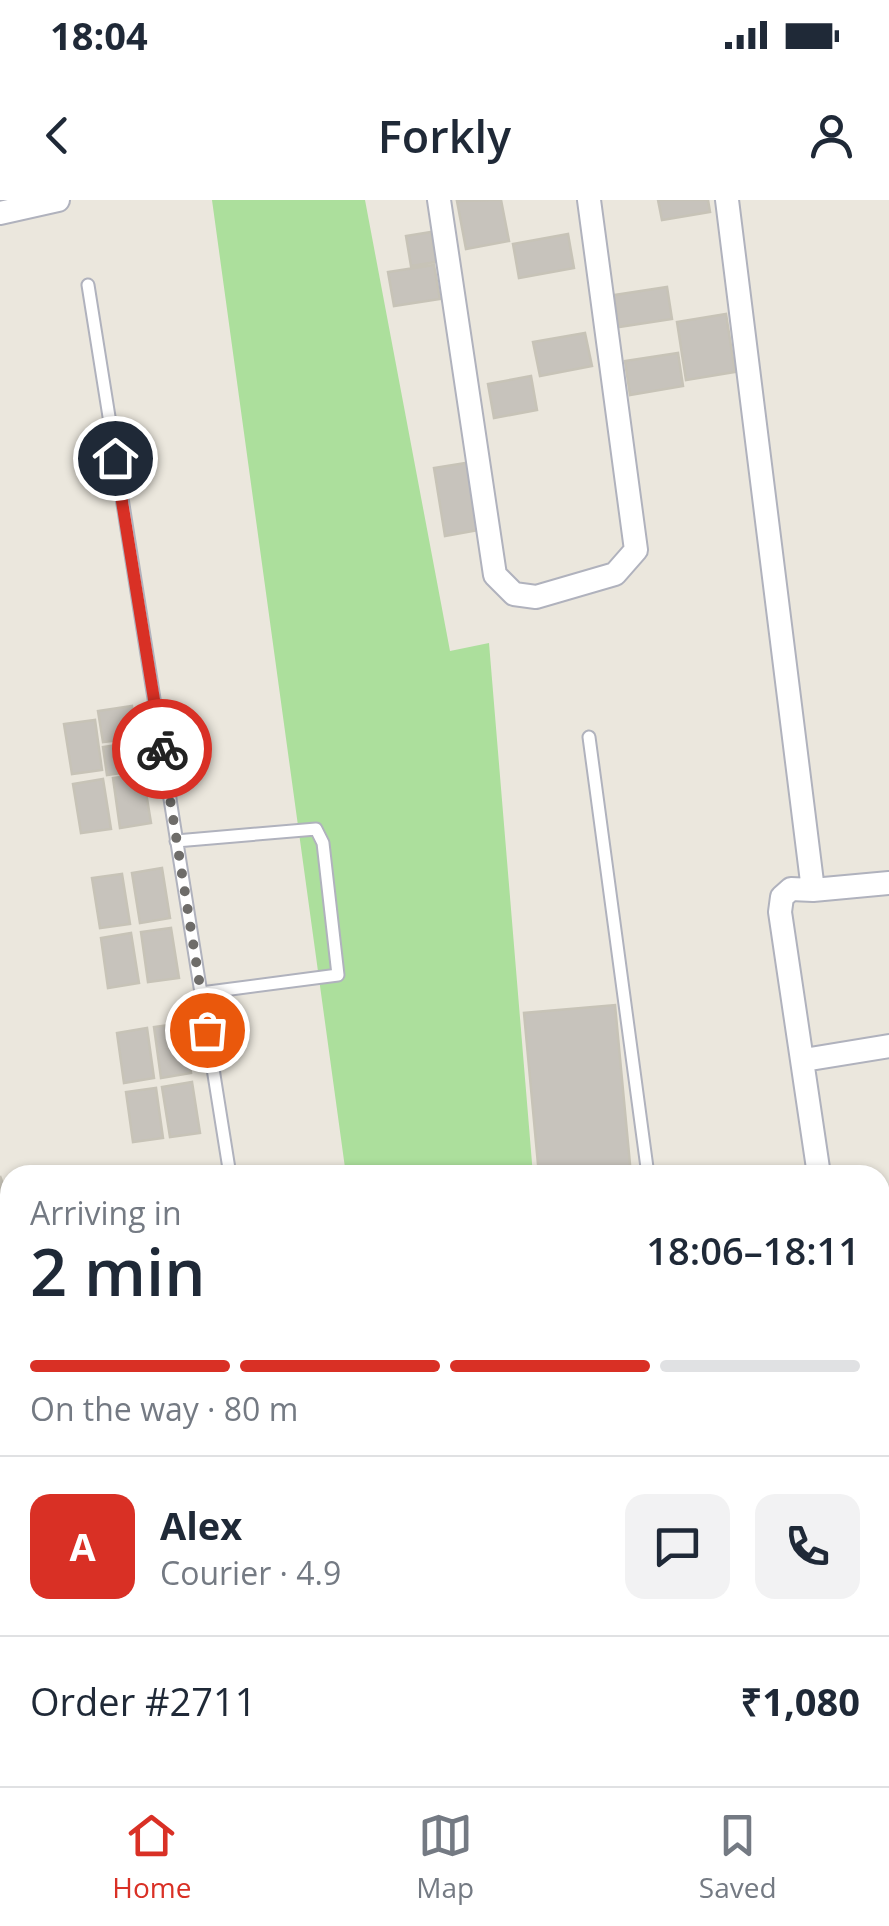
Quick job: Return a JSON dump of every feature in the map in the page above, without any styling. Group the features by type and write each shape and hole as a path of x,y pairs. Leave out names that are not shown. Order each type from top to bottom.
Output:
{"street":[{"path":"0,214 58,200"},
{"path":"439,200 495,575 514,594 536,597 614,574 636,550 588,200"},
{"path":"727,200 812,890"},
{"path":"818,1165 780,912 782,897 792,890 889,882"},
{"path":"804,1060 889,1046"}],"lane":[{"path":"88,285 228,1165"},
{"path":"589,737 647,1165"},
{"path":"176,841 316,828 323,842 338,976 201,993"}],"green space":[{"path":"212,200 365,200 450,651 489,643 532,1165 345,1165"}],"building":[{"path":"501,200 509,241 466,249 457,201"},
{"path":"658,200 708,200 710,212 662,220"},
{"path":"431,232 436,262 411,266 406,236"},
{"path":"568,234 574,268 519,278 513,244"},
{"path":"434,265 440,299 394,306 388,272"},
{"path":"667,287 672,319 619,327 614,295"},
{"path":"726,314 735,372 686,380 677,322"},
{"path":"585,333 592,366 540,376 533,342"},
{"path":"678,353 683,386 630,395 625,361"},
{"path":"531,376 537,410 494,418 488,384"},
{"path":"472,462 484,529 445,536 434,468"},
{"path":"132,706 137,738 103,742 98,711"},
{"path":"95,720 102,770 72,774 64,724"},
{"path":"138,742 142,770 107,775 103,747"},
{"path":"143,774 151,823 120,828 113,778"},
{"path":"103,779 111,829 81,833 73,784"},
{"path":"162,868 170,918 140,923 132,873"},
{"path":"122,874 130,924 100,928 92,878"},
{"path":"171,928 179,978 148,982 141,932"},
{"path":"131,933 139,983 108,988 101,938"},
{"path":"615,1005 630,1165 538,1165 524,1013"},
{"path":"184,1023 191,1073 161,1078 154,1027"},
{"path":"147,1028 154,1078 124,1083 117,1033"},
{"path":"192,1082 200,1133 170,1137 162,1087"},
{"path":"156,1088 163,1138 133,1142 126,1092"}],"way so far":[{"path":"162,749 207,1030"}],"route":[{"path":"115,458 162,749"}]}
